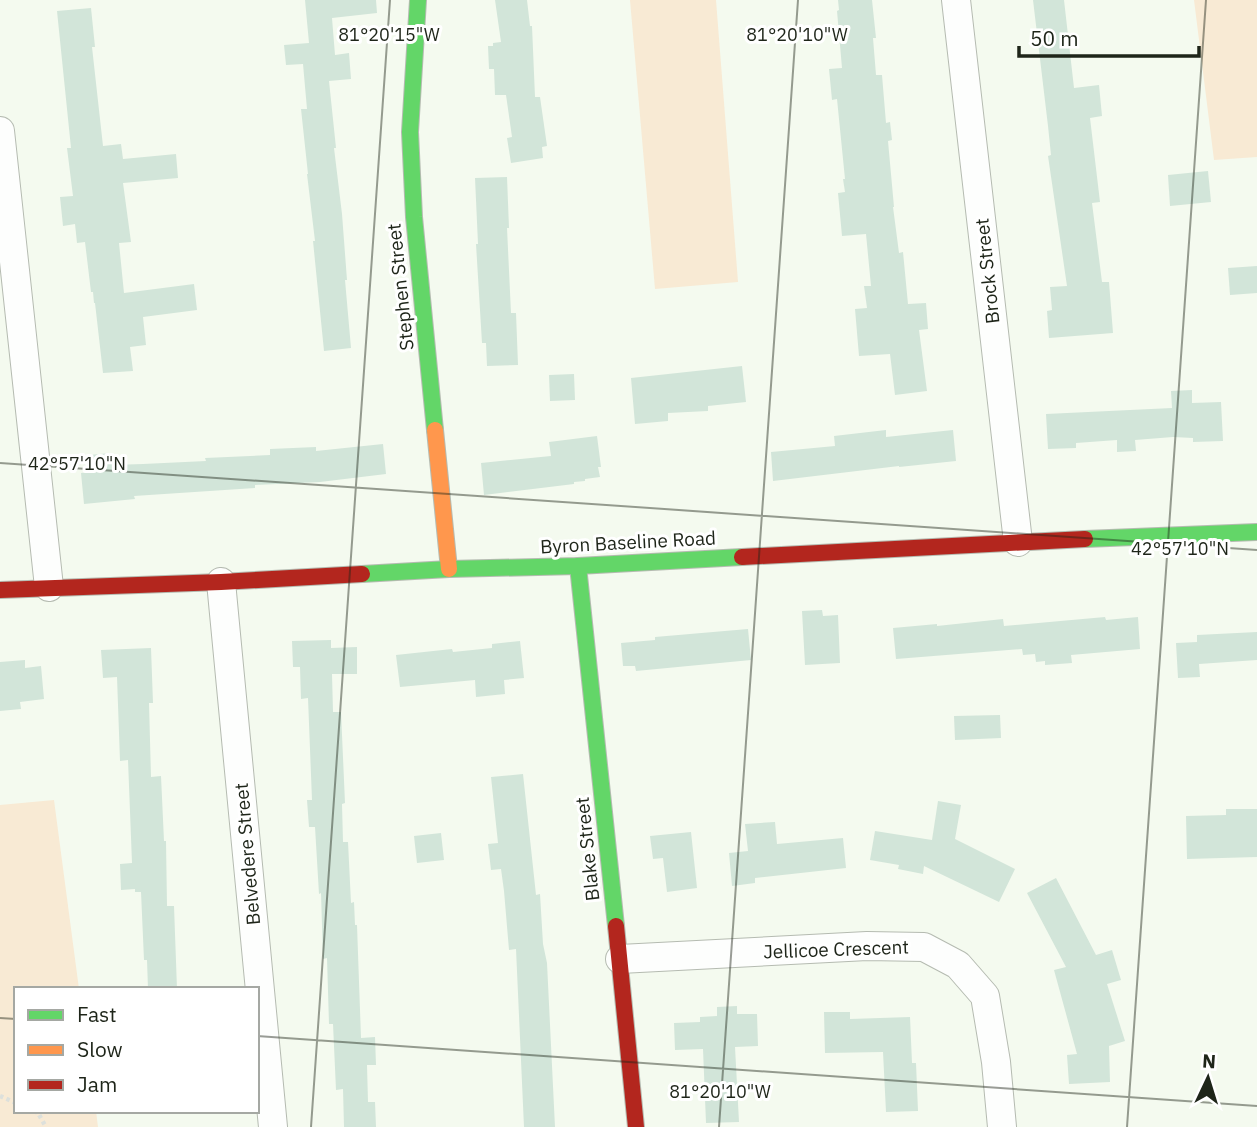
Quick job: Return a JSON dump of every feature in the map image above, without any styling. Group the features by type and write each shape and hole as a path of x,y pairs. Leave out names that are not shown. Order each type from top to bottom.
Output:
{"main road":[{"name":"Stephen Street","path":"418,0 410,132 413,205 449,569"},
{"name":"Byron Baseline Road","path":"0,590 222,582 449,569 578,566 1257,532"},
{"name":"Blake Street","path":"578,566 636,1127"}],"street":[{"name":"Brock Street","path":"956,0 1018,542"},
{"path":"0,131 48,587"},
{"name":"Belvedere Street","path":"222,582 273,1127"},
{"name":"Jellicoe Crescent","path":"620,959 853,947 924,947 958,965 985,996 996,1062 1002,1127"}],"shaded area":[{"path":"630,0 716,0 738,282 655,289"},
{"path":"1194,0 1257,0 1257,157 1214,160"},
{"path":"54,800 79,987 14,987 14,1113 96,1113 98,1127 0,1127 0,805"}],"building":[{"path":"305,0 376,0 377,13 332,18 335,55 349,53 351,79 329,81 351,348 324,351 301,109 307,109 303,64 286,65 284,45 309,43"},
{"path":"495,0 527,0 532,26 535,97 540,97 547,146 542,147 543,158 511,163 507,138 512,137 506,95 495,95 494,69 489,69 488,46 501,42"},
{"path":"838,0 872,0 876,75 882,75 886,123 890,122 892,140 888,141 893,207 899,253 903,252 908,304 926,303 928,329 919,330 927,391 895,395 890,354 859,356 855,309 867,308 864,286 871,286 866,234 842,236 838,193 845,192 845,179 837,99 832,100 829,69 842,68"},
{"path":"1033,0 1064,0 1074,88 1099,85 1102,116 1090,118 1100,202 1092,203 1102,282 1109,282 1113,333 1049,338 1047,311 1052,310 1050,287 1067,286 1048,156 1051,155"},
{"path":"91,8 95,47 92,47 103,146 121,144 123,159 176,154 178,178 123,183 131,242 119,243 124,293 194,284 197,310 143,317 146,345 130,347 133,371 103,373 85,242 77,243 75,224 63,226 60,197 73,196 67,148 71,148 57,11"},
{"path":"1208,171 1211,202 1170,206 1168,175"},
{"path":"507,177 511,313 516,313 518,365 487,366 486,343 482,343 475,178"},
{"path":"1257,266 1257,293 1230,295 1228,268"},
{"path":"742,366 746,402 708,406 708,411 668,413 668,421 635,424 631,378"},
{"path":"574,374 575,400 550,401 549,375"},
{"path":"1192,390 1192,403 1221,402 1223,441 1193,442 1193,438 1173,437 1135,440 1136,451 1117,452 1117,440 1076,443 1076,448 1048,449 1046,414 1172,408 1171,391"},
{"path":"886,430 886,437 953,430 956,461 773,481 771,452 835,446 834,436"},
{"path":"597,436 600,477 574,484 484,495 481,463 551,456 549,442"},
{"path":"383,444 386,474 320,482 255,485 255,488 134,496 135,499 84,504 81,473 90,472 89,455 111,453 112,465 143,464 270,455 270,449 316,447 316,451"},
{"path":"822,610 823,616 838,615 840,663 805,665 802,611"},
{"path":"1105,617 1106,620 1138,617 1140,649 1071,655 1072,663 1045,665 1045,661 1036,662 1035,654 1023,655 1022,649 896,659 893,628 1003,619 1004,626"},
{"path":"748,629 751,660 636,671 635,666 623,666 621,643 655,640 655,637"},
{"path":"1257,632 1257,660 1199,664 1200,677 1178,678 1176,643 1197,642 1197,635"},
{"path":"331,640 331,648 357,647 357,674 332,674 333,712 341,712 345,803 342,804 343,842 348,842 351,903 354,902 357,925 361,1038 375,1037 376,1065 367,1065 368,1102 375,1102 376,1127 344,1127 343,1089 336,1090 333,1024 329,1024 327,958 323,959 315,827 309,827 307,800 312,800 308,698 301,699 300,667 293,667 292,641"},
{"path":"520,641 524,678 504,680 505,694 476,697 475,680 400,687 396,655 492,648 492,644"},
{"path":"151,648 151,777 161,776 167,906 174,906 177,987 148,987 141,892 135,892 135,889 121,890 120,864 132,863 128,760 120,761 117,677 103,678 101,650"},
{"path":"25,660 25,668 41,666 44,699 20,702 21,709 0,711 0,662"},
{"path":"1000,715 1001,738 955,740 954,716"},
{"path":"523,774 536,895 540,894 547,963 555,1127 524,1127 516,949 509,950 501,869 491,870 488,844 498,843 491,777"},
{"path":"938,801 961,805 955,839 1015,869 999,902 924,866 923,874 898,869 899,865 870,860 875,831 932,840"},
{"path":"1226,809 1257,809 1257,857 1187,859 1186,816 1226,815"},
{"path":"775,822 777,844 843,838 846,868 755,878 755,883 732,886 729,853 748,851 745,824"},
{"path":"691,832 697,888 667,892 663,858 653,859 650,836"},
{"path":"441,833 444,860 417,863 414,836"},
{"path":"1056,878 1096,955 1112,950 1121,980 1107,984 1125,1041 1109,1046 1110,1082 1069,1084 1067,1055 1077,1054 1054,970 1066,967 1027,893"},
{"path":"737,1006 737,1014 757,1014 758,1046 735,1047 739,1122 706,1123 703,1049 675,1050 674,1023 700,1022 700,1017 717,1016 717,1007"},
{"path":"824,1012 850,1012 850,1019 910,1017 918,1111 886,1112 883,1052 825,1053"}],"traffic: fast":[{"path":"418,0 410,132 414,217 435,430"},
{"path":"1085,539 1257,532"},
{"path":"362,574 742,557"},
{"path":"578,566 616,926"}],"traffic: slow":[{"path":"435,430 449,569"}],"traffic: jam":[{"path":"742,557 1085,539"},
{"path":"0,590 362,574"},
{"path":"616,926 636,1127"}]}
